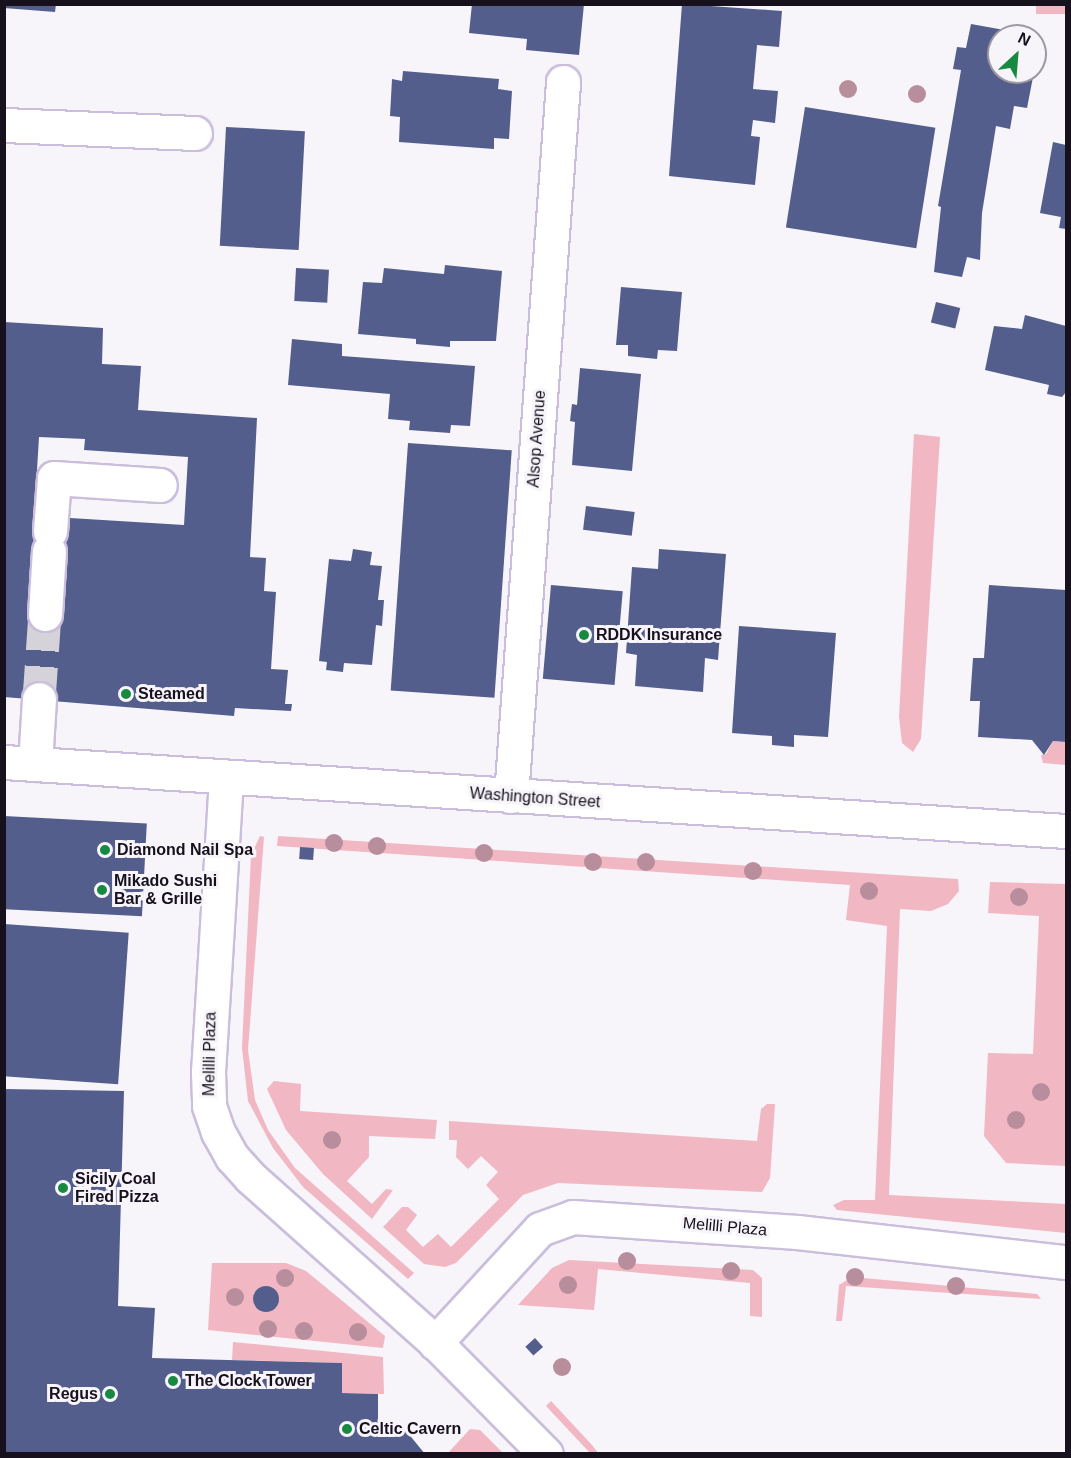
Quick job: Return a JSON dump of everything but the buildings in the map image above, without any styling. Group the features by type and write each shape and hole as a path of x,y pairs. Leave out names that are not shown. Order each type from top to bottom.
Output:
{"street":[{"name":"Alsop Avenue","path":"511,796 563,82"},
{"path":"4,125 195,133"},
{"path":"45,614 54,478 160,486"},
{"path":"20,763 39,699"},
{"name":"Washington Street","path":"20,763 1066,831"},
{"name":"Melilli Plaza","path":"226,778 208,1072 209,1106 218,1132 232,1157 268,1195 435,1343 546,1454"},
{"name":"Melilli Plaza","path":"435,1343 540,1228 573,1217 797,1232 1066,1262"}],"shaded area":[{"path":"1036,5 1066,5 1066,14 1036,14"},
{"path":"914,434 940,437 921,739 913,752 902,743 899,717"},
{"path":"1053,741 1066,742 1066,765 1043,763 1041,755 1046,754"},
{"path":"260,836 264,837 248,1050 255,1100 268,1130 295,1168 414,1273 408,1279 303,1187 273,1148 248,1101 242,1048 251,855"},
{"path":"278,836 958,879 959,891 948,904 931,911 900,909 889,1195 1066,1204 1066,1233 837,1210 833,1205 844,1200 875,1200 887,926 846,920 850,885 277,846"},
{"path":"990,882 1066,884 1066,1166 1006,1163 984,1136 988,1053 1033,1054 1039,916 988,913"},
{"path":"274,1081 301,1084 300,1111 437,1120 435,1139 369,1136 369,1157 347,1181 372,1204 386,1189 393,1190 372,1219 323,1174 286,1130 267,1089"},
{"path":"767,1104 775,1104 770,1178 762,1192 558,1183 523,1195 456,1263 445,1267 424,1264 383,1227 402,1207 408,1207 417,1215 406,1230 423,1247 438,1234 451,1247 499,1199 486,1185 498,1172 481,1156 468,1169 456,1157 457,1140 449,1140 449,1121 757,1141 761,1109"},
{"path":"569,1260 753,1270 762,1278 762,1317 750,1316 750,1283 598,1269 594,1310 518,1305 552,1268"},
{"path":"212,1263 286,1263 306,1271 385,1336 383,1348 208,1330"},
{"path":"852,1277 1037,1294 1041,1299 846,1286 842,1321 836,1321 839,1285"},
{"path":"233,1342 383,1357 384,1394 342,1393 342,1363 232,1360"},
{"path":"551,1401 598,1453 590,1453 546,1406"},
{"path":"470,1429 480,1430 503,1453 448,1453"}],"tunnel":[{"path":"39,699 45,614"}],"place":[{"name":"RDDK Insurance","path":"584,635"},
{"name":"Steamed","path":"126,694"},
{"name":"Diamond Nail Spa","path":"105,850"},
{"name":"Mikado Sushi Bar & Grille","path":"102,890"},
{"name":"Sicily Coal Fired Pizza","path":"63,1188"},
{"name":"The Clock Tower","path":"173,1381"},
{"name":"Regus","path":"110,1394"},
{"name":"Celtic Cavern","path":"347,1429"}]}
